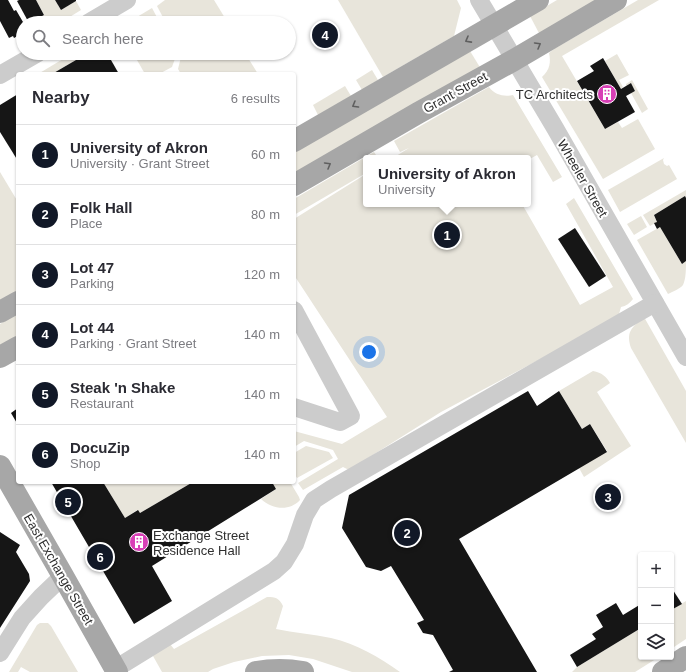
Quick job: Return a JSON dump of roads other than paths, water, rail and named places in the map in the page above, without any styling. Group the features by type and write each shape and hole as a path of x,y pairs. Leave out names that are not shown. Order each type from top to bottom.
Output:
{"main road":[{"path":"296,140 538,0"},
{"name":"Grant Street","path":"296,184 418,113 514,60 616,0"},
{"path":"0,312 16,303"},
{"path":"0,357 16,348"},
{"name":"East Exchange Street","path":"0,466 116,671"},
{"path":"663,672 686,657"},
{"path":"256,672 289,669 303,672"}],"street":[{"name":"Wheeler Street","path":"479,0 555,128 686,357"},
{"path":"97,16 115,3"},
{"path":"0,75 26,60"},
{"path":"116,671 274,571 284,562 295,544 305,515 314,500 655,303"},
{"path":"296,314 351,416 340,422 296,409"},
{"path":"0,653 22,618 41,596 63,576"}],"place":[{"name":"Lot 44","path":"325,35"},
{"name":"TC Architects","path":"607,94"},
{"name":"University of Akron","path":"447,235"},
{"name":"Lot 47","path":"608,497"},
{"name":"Steak 'n Shake","path":"68,502"},
{"name":"Folk Hall","path":"407,533"},
{"name":"Exchange Street Residence Hall","path":"139,542"},
{"name":"DocuZip","path":"100,557"}]}
